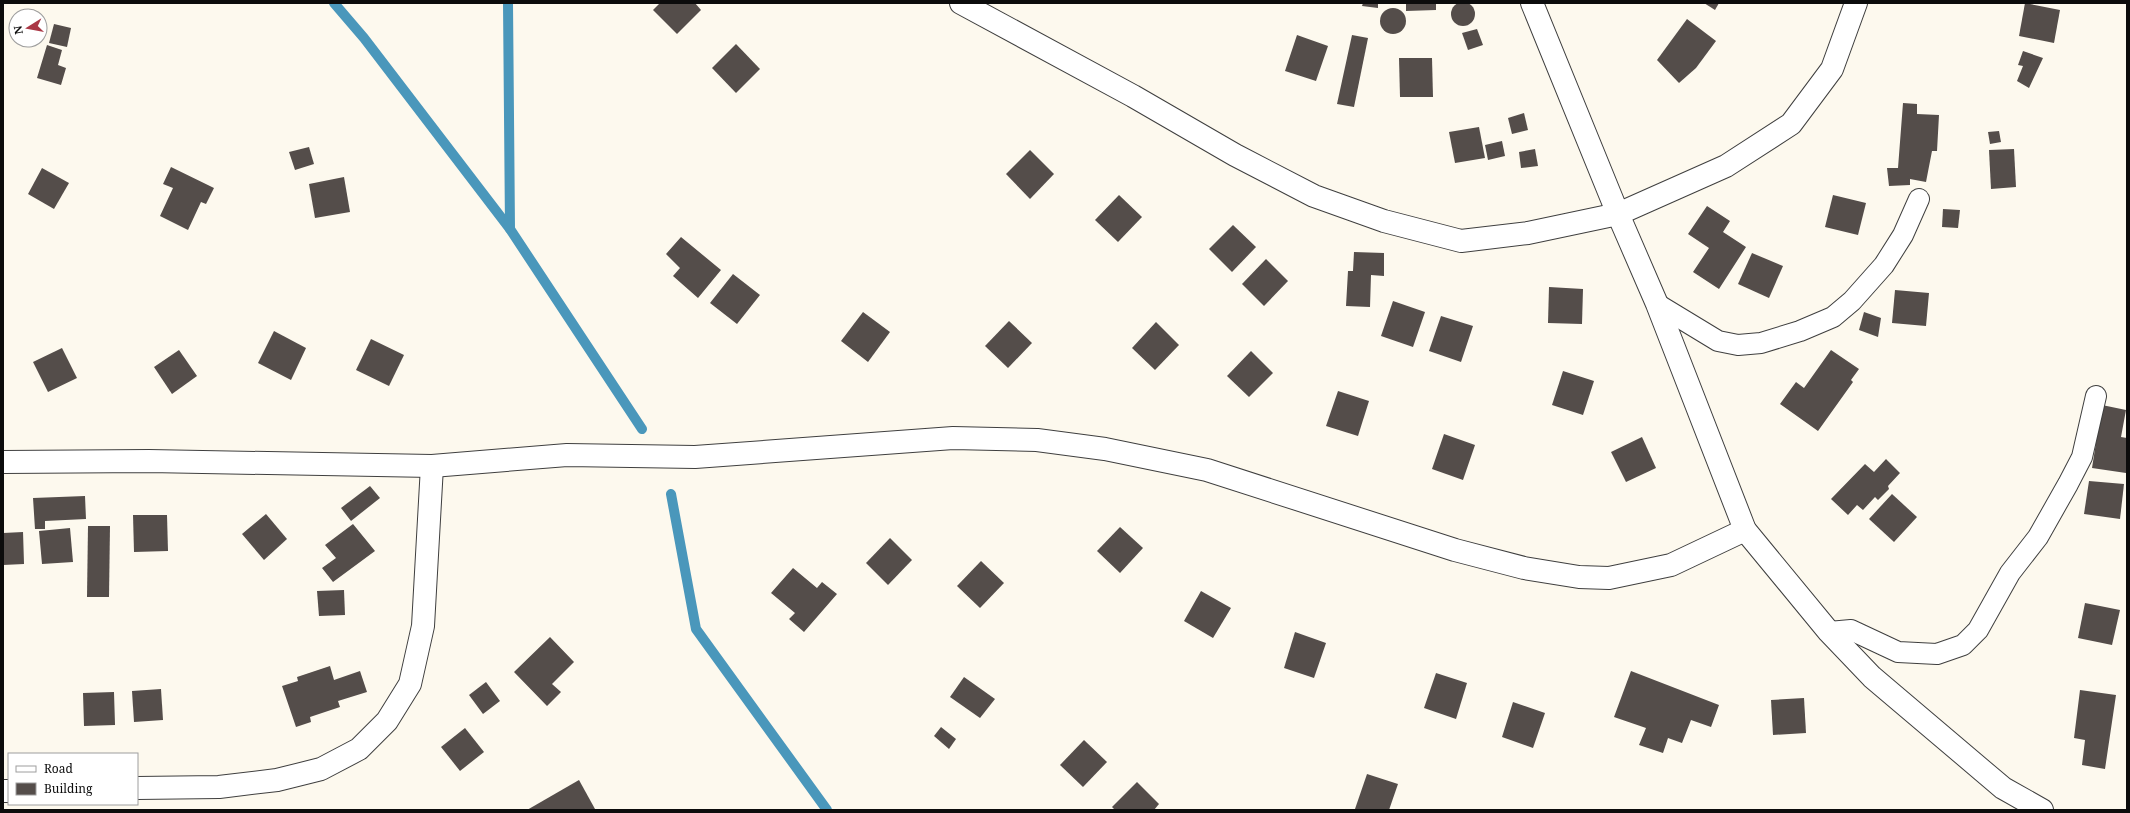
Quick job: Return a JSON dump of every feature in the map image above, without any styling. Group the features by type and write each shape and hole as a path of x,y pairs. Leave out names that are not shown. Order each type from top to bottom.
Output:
{"street":[{"path":"961,3 1133,96 1235,155 1314,196 1384,221 1461,241 1528,233 1618,214 1726,166 1791,124 1832,69 1856,3"},
{"path":"1532,3 1618,214 1657,304 1745,530 1829,632 1872,677 2003,788 2042,810"},
{"path":"3,462 149,461 432,466 567,455 695,458 953,438 1037,440 1105,449 1207,470 1455,550 1524,568 1579,577 1609,578 1671,565 1745,530"},
{"path":"138,788 219,787 277,780 321,769 359,749 387,722 410,684 423,626 432,466"}],"lane":[{"path":"1657,304 1718,341 1738,345 1761,343 1800,331 1833,317 1852,301 1884,265 1903,235 1919,199"},
{"path":"1829,632 1851,630 1898,652 1937,654 1963,645 1978,630 2010,573 2038,537 2082,457 2096,396"}],"building":[{"path":"1463,2 1472,5 1475,14 1472,23 1463,26 1454,23 1451,14 1454,5"},
{"path":"660,3 695,3 701,10 677,34 653,10"},
{"path":"1363,3 1378,3 1378,8 1362,6"},
{"path":"1406,3 1436,3 1436,10 1406,11"},
{"path":"1704,3 1719,3 1715,10"},
{"path":"2025,3 2060,10 2054,43 2019,36"},
{"path":"1393,8 1402,12 1406,21 1402,30 1393,34 1384,30 1380,21 1384,12"},
{"path":"1687,19 1716,41 1696,68 1679,83 1657,60"},
{"path":"54,24 71,28 67,47 49,43"},
{"path":"1477,29 1483,45 1468,50 1462,33"},
{"path":"1297,35 1328,46 1316,81 1285,71"},
{"path":"1352,35 1368,38 1354,107 1337,104"},
{"path":"736,44 760,69 736,93 712,68"},
{"path":"48,45 62,50 58,65 66,68 61,85 37,78"},
{"path":"2023,51 2043,58 2029,88 2017,81 2023,66 2018,65"},
{"path":"1399,58 1432,58 1433,97 1400,97"},
{"path":"1903,103 1917,104 1917,114 1939,115 1937,151 1932,151 1926,182 1910,179 1910,185 1889,186 1887,168 1898,168"},
{"path":"1524,113 1528,130 1512,134 1508,118"},
{"path":"1479,127 1485,158 1455,163 1449,132"},
{"path":"1999,131 2001,142 1990,144 1988,132"},
{"path":"1502,141 1505,156 1488,160 1485,145"},
{"path":"309,147 314,164 295,170 289,152"},
{"path":"1535,149 1538,166 1521,168 1519,152"},
{"path":"2014,149 2016,187 1991,189 1989,150"},
{"path":"1030,150 1054,174 1030,199 1006,174"},
{"path":"171,167 214,188 206,204 201,202 188,230 160,216 173,188 163,184"},
{"path":"42,168 69,183 54,209 28,194"},
{"path":"344,177 350,212 315,218 309,184"},
{"path":"1119,195 1142,217 1118,242 1095,220"},
{"path":"1833,195 1866,203 1858,235 1825,227"},
{"path":"1707,206 1730,221 1723,232 1746,247 1719,289 1693,272 1709,248 1688,234"},
{"path":"1943,209 1960,210 1958,228 1942,227"},
{"path":"1233,225 1256,247 1232,272 1209,249"},
{"path":"681,237 721,270 698,298 673,276 680,268 666,254"},
{"path":"1354,252 1384,253 1384,276 1371,275 1370,307 1346,306 1348,271 1353,271"},
{"path":"1752,253 1783,266 1769,298 1738,284"},
{"path":"1266,259 1288,281 1264,306 1242,284"},
{"path":"733,274 760,295 737,324 710,303"},
{"path":"1549,287 1583,289 1582,324 1548,323"},
{"path":"1895,290 1929,293 1926,326 1892,323"},
{"path":"1393,301 1425,312 1413,347 1381,336"},
{"path":"863,312 890,332 868,362 841,341"},
{"path":"1864,312 1881,318 1878,337 1859,330"},
{"path":"1441,316 1473,326 1461,362 1429,351"},
{"path":"1009,321 1032,343 1008,368 985,346"},
{"path":"1156,322 1179,345 1155,370 1132,348"},
{"path":"274,331 306,348 291,380 258,363"},
{"path":"371,339 404,355 389,386 356,370"},
{"path":"62,348 77,378 48,392 33,362"},
{"path":"179,350 197,376 172,394 154,367"},
{"path":"1831,350 1859,369 1851,380 1853,382 1818,431 1780,404 1796,382 1804,388"},
{"path":"1251,351 1273,373 1249,397 1227,376"},
{"path":"1563,371 1594,381 1583,415 1552,405"},
{"path":"1338,391 1369,401 1358,436 1326,426"},
{"path":"2102,405 2126,410 2121,437 2127,438 2126,473 2092,468"},
{"path":"1444,434 1475,445 1463,480 1432,469"},
{"path":"1642,437 1656,468 1626,482 1611,452"},
{"path":"1886,459 1900,473 1888,486 1889,489 1878,500 1875,497 1863,510 1857,505 1848,515 1831,499 1865,464 1874,472"},
{"path":"2089,481 2124,484 2120,519 2084,514"},
{"path":"370,486 380,498 351,521 341,508"},
{"path":"1892,494 1917,517 1894,542 1869,519"},
{"path":"85,496 86,519 45,521 45,529 35,529 33,498"},
{"path":"266,514 287,539 264,560 242,534"},
{"path":"133,515 167,515 168,551 134,552"},
{"path":"353,524 375,551 333,582 322,568 336,558 325,545"},
{"path":"88,526 110,526 109,597 87,597"},
{"path":"1120,527 1143,548 1120,573 1097,551"},
{"path":"70,528 73,562 42,564 39,531"},
{"path":"23,532 24,564 3,565 3,533"},
{"path":"890,538 912,560 888,585 866,563"},
{"path":"981,561 1004,583 980,608 957,586"},
{"path":"793,568 817,588 822,582 837,594 804,632 789,619 795,613 771,593"},
{"path":"344,590 345,615 319,616 317,591"},
{"path":"1201,591 1231,608 1213,638 1184,621"},
{"path":"2085,603 2120,610 2112,645 2078,638"},
{"path":"1295,632 1326,643 1314,678 1284,668"},
{"path":"550,637 574,662 552,684 561,692 547,706 514,672"},
{"path":"330,666 334,680 360,671 367,692 338,701 340,707 310,717 311,722 296,727 282,686 298,681 297,677"},
{"path":"1631,671 1719,705 1711,727 1691,720 1682,743 1668,738 1663,753 1639,745 1646,728 1614,717"},
{"path":"1436,673 1467,683 1456,719 1424,708"},
{"path":"964,677 995,699 980,718 950,697"},
{"path":"486,682 500,701 483,714 469,695"},
{"path":"161,689 163,720 134,722 132,691"},
{"path":"2080,690 2116,695 2105,769 2082,765 2085,740 2074,738"},
{"path":"114,692 115,725 84,726 83,693"},
{"path":"1804,698 1806,733 1773,735 1771,700"},
{"path":"1513,702 1545,713 1533,748 1502,737"},
{"path":"941,727 956,739 949,749 934,736"},
{"path":"465,728 484,752 460,771 441,747"},
{"path":"1084,740 1107,762 1083,787 1060,765"},
{"path":"1367,774 1398,784 1389,810 1355,809"},
{"path":"579,780 595,809 527,810"},
{"path":"1137,782 1159,804 1154,810 1115,810 1112,807"}],"waterway":[{"path":"334,3 364,38 510,229"},
{"path":"508,3 510,229 642,429"},
{"path":"671,494 696,629 827,810"}]}
